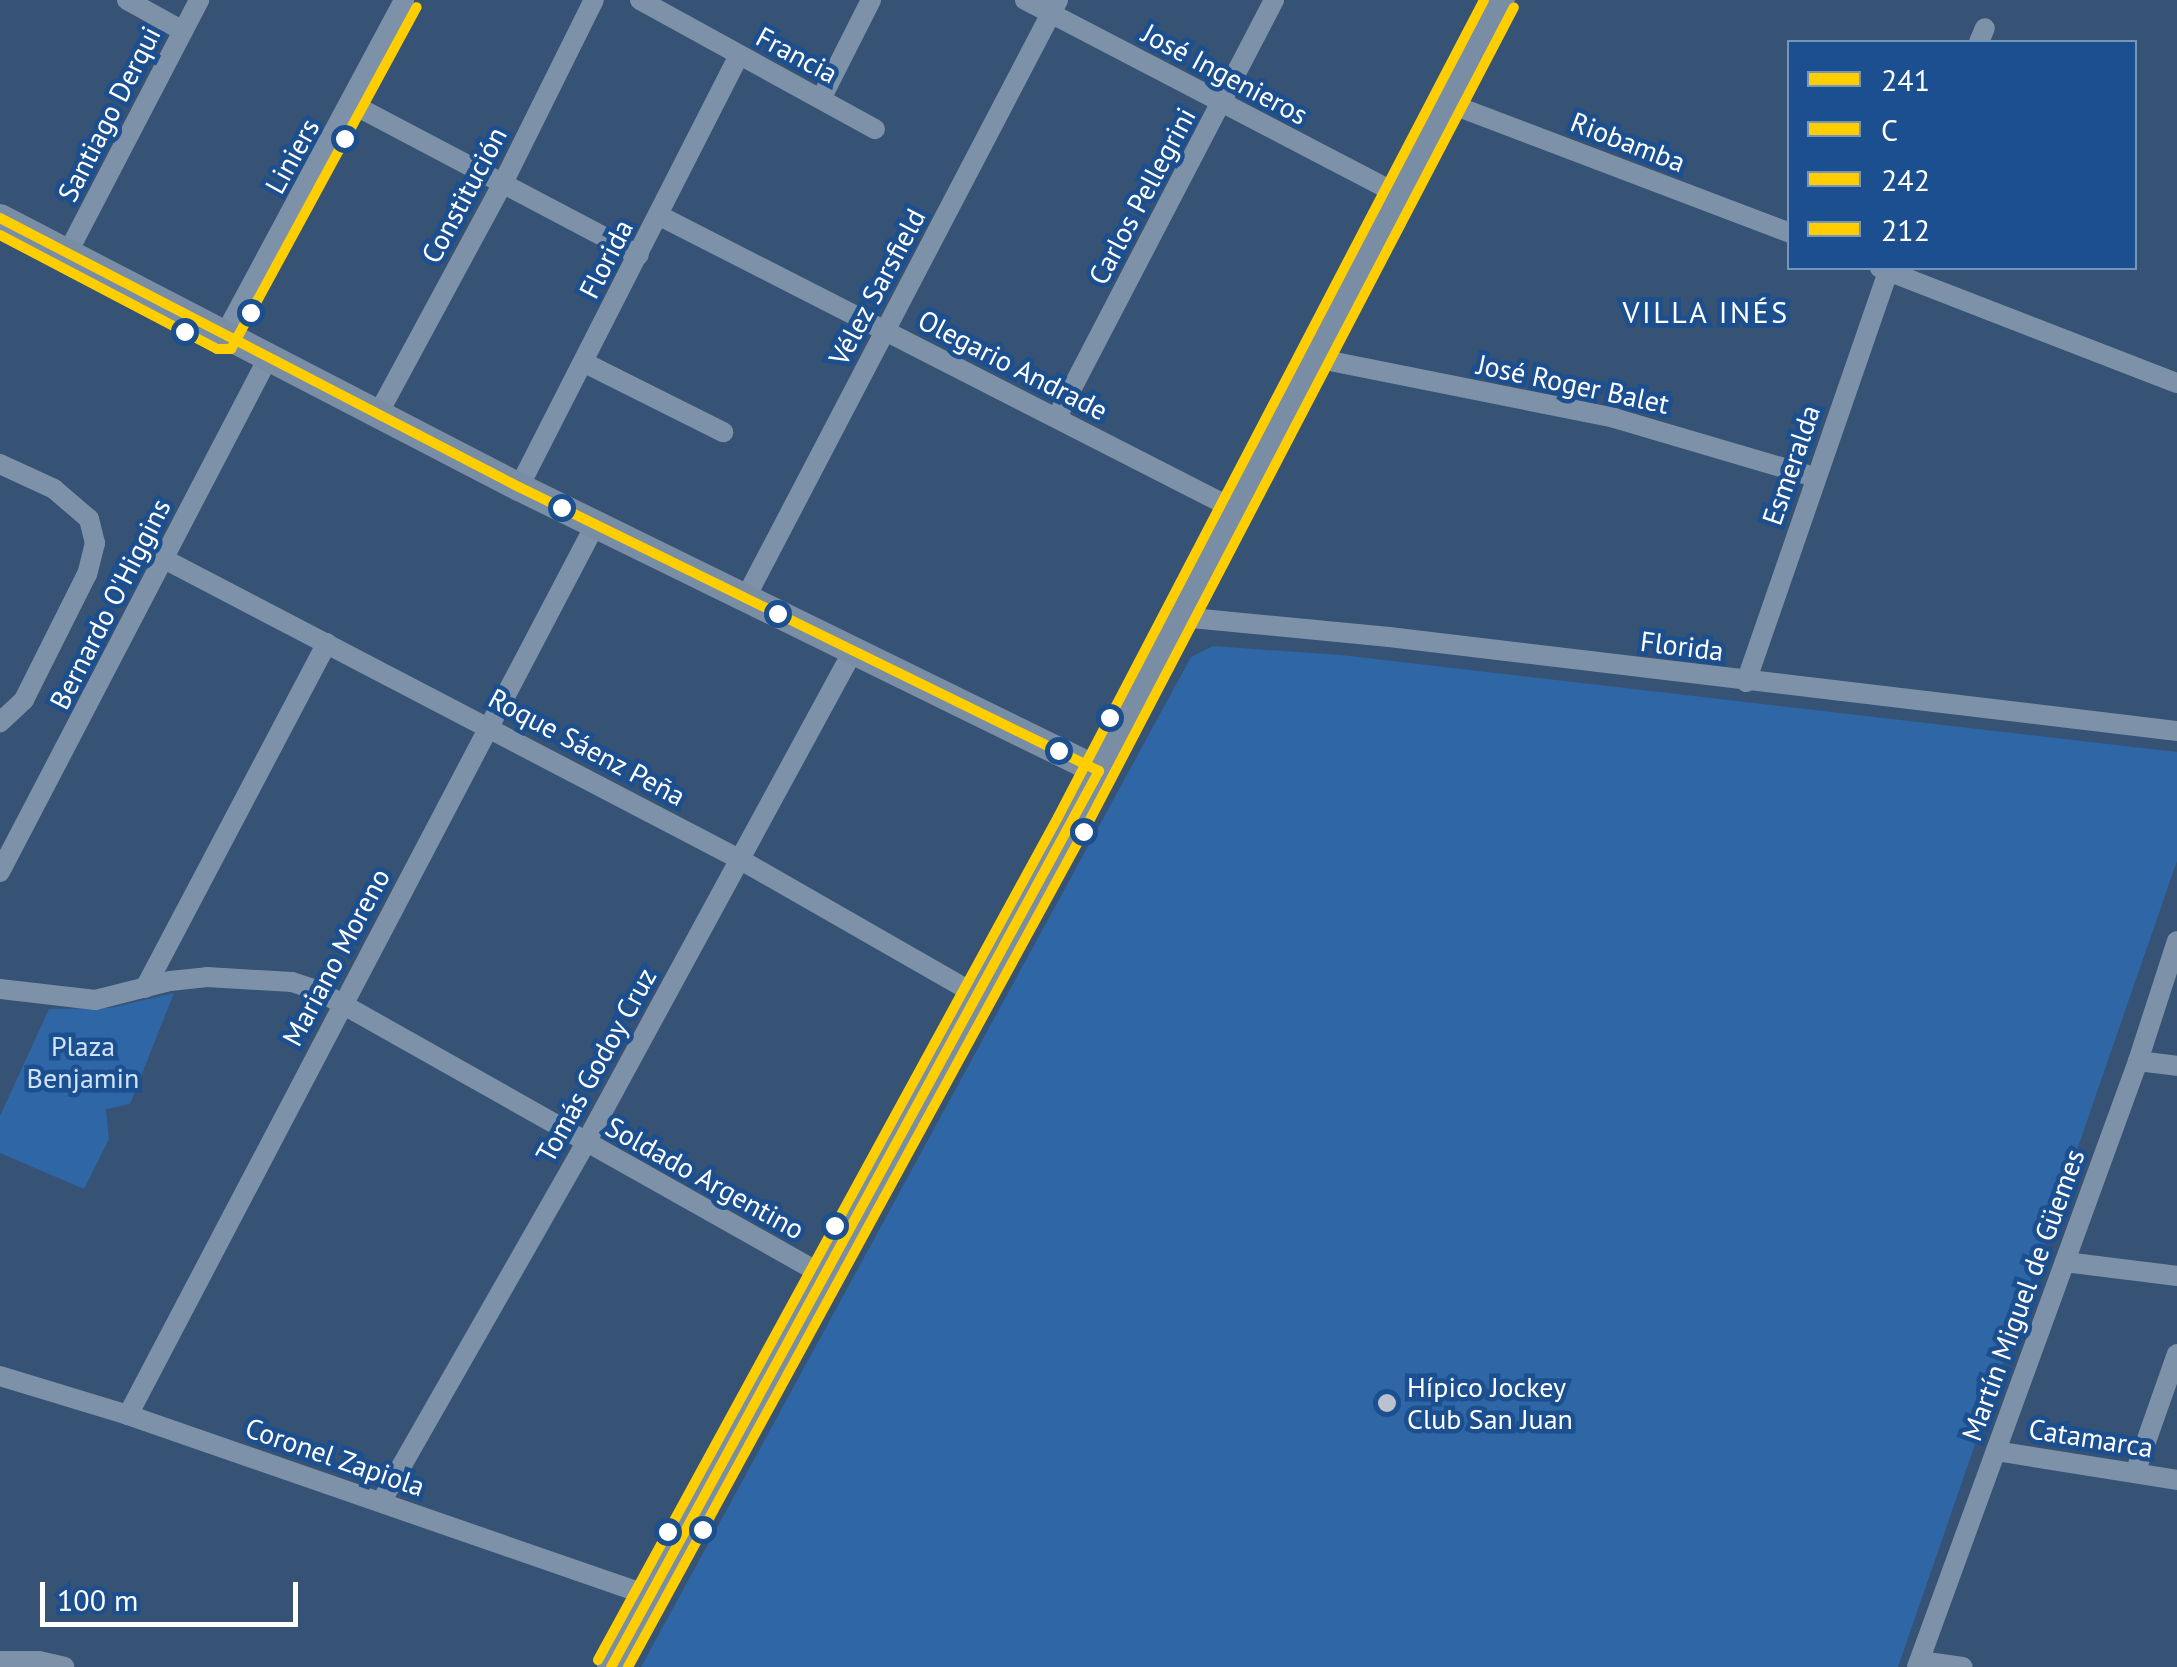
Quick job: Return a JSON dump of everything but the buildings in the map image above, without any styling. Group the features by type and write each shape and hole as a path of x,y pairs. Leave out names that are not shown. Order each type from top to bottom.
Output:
{"main road":[{"path":"611,1667 1181,617 1501,0"},
{"path":"0,218 267,360 519,487 1098,771"}],"street":[{"path":"127,0 183,32"},
{"name":"Santiago Derqui","path":"68,252 199,0"},
{"name":"Liniers","path":"224,336 352,104 404,0"},
{"name":"Constitución","path":"378,414 503,183 594,0"},
{"name":"Francia","path":"640,0 875,129"},
{"path":"821,99 871,0"},
{"name":"José Ingenieros","path":"1025,0 1054,7 1222,104 1400,195"},
{"name":"Carlos Pellegrini","path":"1057,417 1274,0"},
{"name":"Vélez Sarsfield","path":"745,599 1054,7"},
{"name":"Florida","path":"519,487 739,55"},
{"name":"Riobamba","path":"1448,103 1787,232"},
{"path":"352,104 640,254"},
{"name":"Olegario Andrade","path":"658,215 1236,510"},
{"name":"Esmeralda","path":"1746,682 1884,270"},
{"path":"1890,270 2177,382"},
{"name":"José Roger Balet","path":"1315,358 1614,418 1815,477"},
{"name":"Bernardo O'Higgins","path":"0,872 267,360"},
{"path":"584,362 723,432"},
{"path":"0,464 54,489 89,519 94,543 87,574 24,700 0,722"},
{"name":"Mariano Moreno","path":"128,1416 594,524"},
{"name":"Roque Sáenz Peña","path":"164,559 741,860 978,996"},
{"name":"Florida","path":"1181,617 1389,637 2177,731"},
{"path":"145,988 326,643"},
{"name":"Tomás Godoy Cruz","path":"381,1502 585,1144 854,651"},
{"name":"Martín Miguel de Güemes","path":"1918,1664 2138,1061 2177,940"},
{"name":"Soldado Argentino","path":"0,989 95,1000 207,977 292,982 342,1004 825,1276"},
{"path":"2138,1061 2177,1066"},
{"path":"2065,1262 2177,1276"},
{"path":"2135,1473 2177,1354"},
{"name":"Coronel Zapiola","path":"0,1376 128,1416 650,1596"},
{"name":"Catamarca","path":"1996,1452 2177,1480"},
{"path":"0,1661 40,1661 64,1667"},
{"path":"1918,1664 1962,1667"}],"green space":[{"name":"Hípico Jockey Club San Juan","path":"1213,646 1341,655 2177,752 2177,861 1898,1667 641,1667 1191,657"},
{"name":"Plaza Benjamin","path":"174,993 130,1104 106,1109 109,1139 84,1189 0,1153 0,1116 49,1009 110,1008"}],"transit line":[{"name":"242","path":"598,1660 1058,817 1484,0"},
{"name":"212","path":"0,235 217,349 231,349 417,7"},
{"name":"C","path":"628,1667 1084,831 1514,7"},
{"name":"241","path":"0,218 519,487 1099,771 611,1667"}],"place":[{"name":"Hípico Jockey Club San Juan","path":"1387,1403"}],"district":[{"name":"VILLA INÉS","path":"1706,312"}]}
